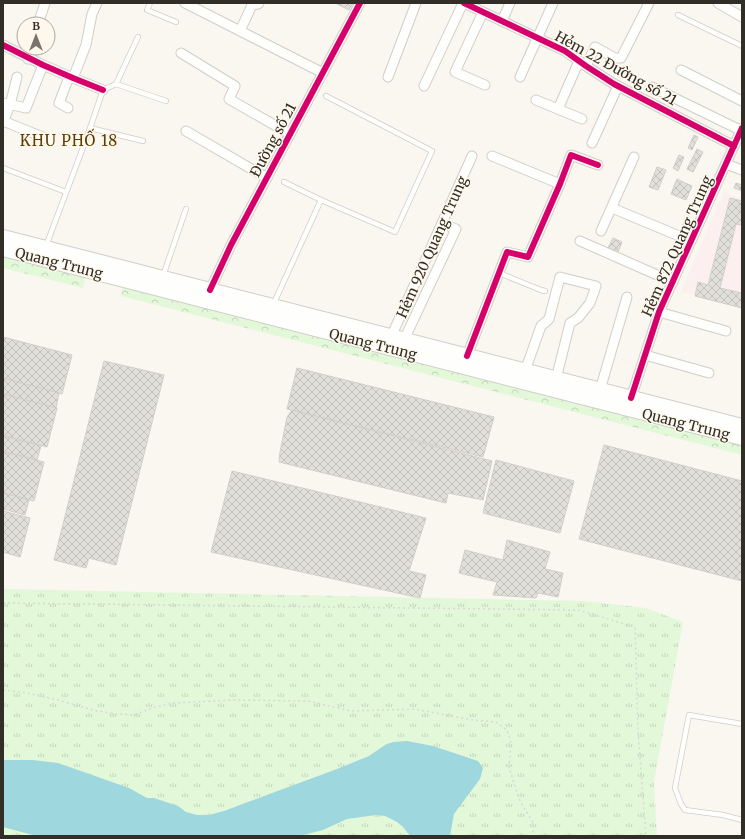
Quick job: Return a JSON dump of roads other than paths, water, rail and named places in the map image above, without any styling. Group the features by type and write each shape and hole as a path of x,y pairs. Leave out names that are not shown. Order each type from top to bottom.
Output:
{"main road":[{"name":"Quang Trung","path":"3,237 45,248 107,270 162,278 208,296 273,306 742,426"},
{"name":"Quang Trung","path":"3,249 107,270 742,438"}],"street":[{"path":"40,16 45,3"},
{"path":"68,108 59,103 86,45 92,14 97,3"},
{"name":"Đường số 21","path":"208,296 231,245 360,3"},
{"path":"388,77 416,3"},
{"path":"424,86 464,3"},
{"name":"Hẻm 22 Đường số 21","path":"464,3 565,51 618,86 734,146"},
{"path":"502,21 510,3"},
{"path":"520,77 553,3"},
{"path":"558,109 583,64 595,47 614,58 621,58 649,3"},
{"path":"718,3 742,17"},
{"path":"189,4 323,73"},
{"path":"240,31 253,4"},
{"path":"483,12 455,72 485,85"},
{"path":"3,45 28,59 103,90"},
{"path":"181,52 235,86 229,99 290,134"},
{"path":"6,104 26,108 43,65"},
{"path":"681,70 742,101"},
{"path":"16,77 6,104 3,122 50,140"},
{"path":"592,143 618,86"},
{"path":"652,87 741,130"},
{"path":"536,100 582,119"},
{"name":"Hẻm 872 Quang Trung","path":"631,398 659,312 741,130"},
{"path":"186,131 267,178"},
{"path":"467,356 507,252 528,257 571,155 598,165"},
{"name":"Hẻm 920 Quang Trung","path":"397,338 442,223 472,156"},
{"path":"492,156 560,184"},
{"path":"601,231 634,157"},
{"path":"726,164 742,170"},
{"path":"612,208 691,241"},
{"path":"397,338 456,229 442,223"},
{"path":"580,241 673,282"},
{"path":"525,371 541,326 549,319 560,277 596,286 590,303 578,318 570,324 556,379"},
{"path":"600,390 627,297"},
{"path":"659,312 726,331"},
{"path":"645,355 710,373"}],"lane":[{"path":"150,3 147,10 176,22"},
{"path":"678,15 742,46"},
{"path":"45,248 103,90 116,84 138,37"},
{"path":"116,84 166,101"},
{"path":"284,182 321,200 395,232 432,151 326,96"},
{"path":"90,128 143,141"},
{"path":"3,168 66,192"},
{"path":"273,306 321,200"},
{"path":"162,278 186,209"},
{"path":"499,273 545,291"},
{"path":"742,724 689,715 675,788 685,810 742,820"}],"water":[{"path":"407,741 433,746 478,761 483,768 480,779 454,814 450,836 410,836 397,822 385,816 376,815 347,819 323,830 299,836 38,836 3,827 3,760 33,760 58,763 129,788 147,798 154,798 178,806 186,812 197,815 209,815 224,811 337,769 369,756 385,745 393,742"}],"district":[{"name":"KHU PHỐ 18","path":"69,141"}]}
